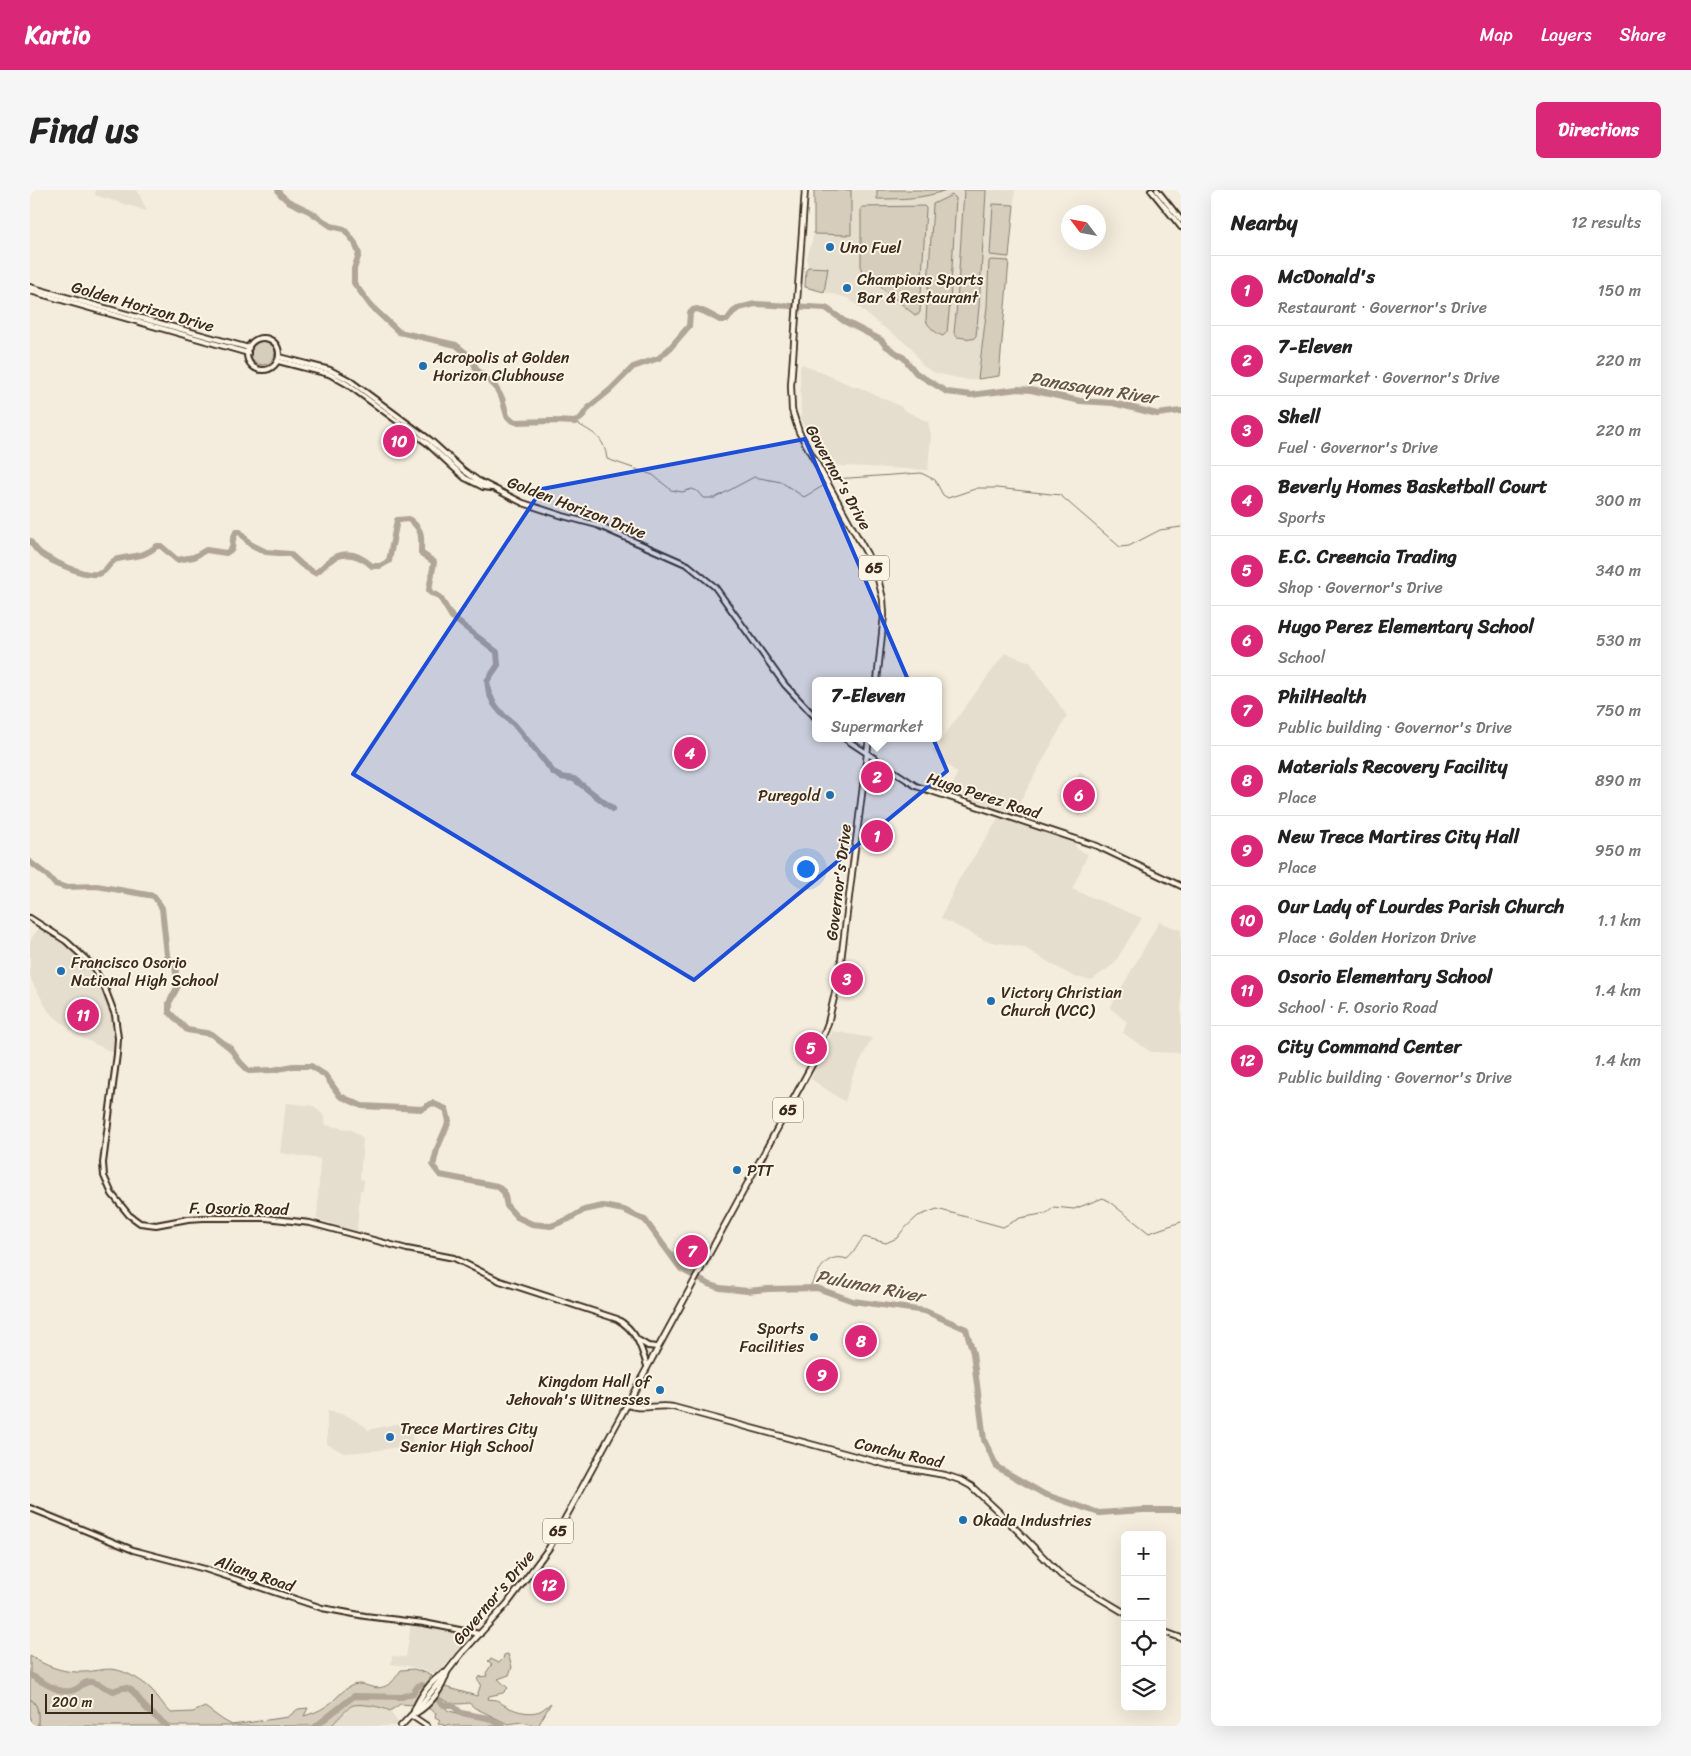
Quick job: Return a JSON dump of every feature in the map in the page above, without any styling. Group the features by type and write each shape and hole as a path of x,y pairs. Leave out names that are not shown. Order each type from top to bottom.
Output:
{"main road":[{"name":"Governor's Drive","path":"805,190 791,385 792,410 799,432 867,554 880,585 884,606 884,624 877,677"},
{"name":"Governor's Drive","path":"401,1726 412,1716 447,1671 522,1585 549,1548 816,1055 834,1000 868,742"},
{"name":"Conchu Road","path":"626,1404 632,1408 673,1407 888,1465 944,1475 960,1480 971,1486 1000,1513 1061,1575 1121,1610"},
{"path":"1166,1632 1181,1638"},
{"path":"412,1716 427,1726"}],"street":[{"path":"1151,190 1181,228"},
{"path":"1157,190 1181,220"},
{"name":"Golden Horizon Drive","path":"30,287 249,350"},
{"name":"Golden Horizon Drive","path":"30,291 249,350"},
{"path":"258,340 268,340 278,347 278,359 269,369 258,369 249,361 249,350 258,340"},
{"name":"Golden Horizon Drive","path":"278,359 328,374 347,384 427,443 469,481 483,487 494,488 523,503 597,525 696,570 715,587 785,685 812,714"},
{"path":"850,742 867,754"},
{"name":"Hugo Perez Road","path":"867,754 916,786 1096,846 1181,886"},
{"name":"F. Osorio Road","path":"30,918 66,941 92,965 104,986 115,1015 118,1038 103,1164 104,1176 112,1194 129,1215 140,1223 156,1224 202,1218 266,1218 310,1223 383,1243 454,1258 500,1281 617,1319 628,1326 638,1340 647,1366"},
{"name":"F. Osorio Road","path":"638,1340 648,1346 657,1347"},
{"name":"Aliang Road","path":"30,1508 133,1550 205,1569 316,1606 365,1616 420,1622 480,1634"}],"highlighted area":[{"path":"805,439 947,771 694,980 353,774 542,489"}],"shaded area":[{"path":"96,190 137,190 147,211 95,195"},
{"path":"814,190 1015,190 999,376 968,380 935,373 923,366 911,347 875,321 848,298 805,287 806,270 808,267 807,258 814,234"},
{"path":"814,190 851,190 851,235 814,234"},
{"path":"877,190 946,190 920,197 877,199"},
{"path":"964,190 986,190 979,307 976,336 973,339 957,337 954,333"},
{"path":"952,195 956,198 950,303 947,332 943,336 933,330 926,320 933,204"},
{"path":"993,204 1014,205 1009,257 990,255"},
{"path":"924,206 926,208 920,312 918,315 915,315 861,271 861,208"},
{"path":"989,261 1009,261 999,376 978,379 987,307"},
{"path":"808,267 828,268 824,292 805,287 806,270"},
{"path":"263,341 268,342 274,348 274,358 268,364 263,365 258,364 252,358 251,353 252,348 258,342"},
{"path":"802,364 902,407 902,409 928,422 931,434 928,470 825,465 801,420 800,368"},
{"path":"1005,653 1030,662 1067,716 1014,813 950,792 957,773 932,752 939,742 942,742 942,738"},
{"path":"1080,771 1096,785 1081,816 1061,805"},
{"path":"864,818 894,831 886,851 861,840"},
{"path":"999,818 1074,843 1078,850 1088,854 1072,889 1142,918 1114,964 1092,980 1074,977 1023,947 986,941 941,918 958,881"},
{"path":"1159,922 1181,930 1181,1053 1151,1052 1123,1033 1127,1022 1110,1008"},
{"path":"41,926 61,939 81,958 99,981 114,1017 114,1053 78,1036 49,1012 30,975 30,943 32,937"},
{"path":"832,1031 872,1038 852,1077 845,1102 811,1079"},
{"path":"286,1103 314,1106 324,1116 326,1125 352,1130 363,1138 360,1179 364,1180 363,1190 360,1190 357,1231 317,1219 320,1159 280,1153"},
{"path":"327,1411 346,1415 366,1427 367,1430 410,1421 413,1445 344,1453 327,1444"},
{"path":"411,1624 471,1637 437,1674 414,1667 391,1664 392,1656 406,1657"},
{"path":"508,1654 512,1667 509,1675 498,1679 508,1688 503,1693 489,1696 488,1699 497,1700 512,1709 529,1713 540,1711 551,1703 538,1726 522,1722 508,1724 475,1708 469,1703 453,1703 439,1697 445,1687 477,1696 481,1684 477,1679 487,1676 486,1673 492,1664 488,1661 491,1659 499,1663 504,1655"},
{"path":"30,1656 47,1665 65,1671 83,1672 112,1669 121,1671 135,1677 148,1686 171,1713 193,1712 205,1707 232,1725 288,1717 298,1709 308,1708 304,1716 325,1707 349,1687 360,1684 375,1688 385,1686 392,1682 401,1670 414,1669 432,1675 413,1705 400,1704 390,1711 371,1705 354,1705 331,1726 30,1726"},
{"path":"435,1700 449,1711 488,1720 499,1726 452,1726 448,1724 446,1726 438,1723 440,1720 435,1717 436,1713 428,1708"},
{"path":"360,1704 386,1708 400,1726 331,1726 352,1705"}],"waterway":[{"name":"Panasayan River","path":"278,190 288,201 309,211 331,226 344,229 355,243 359,254 354,269 354,283 371,306 399,332 456,345 473,360 476,369 494,385 502,398 507,416 516,422 575,422 633,367 659,358 670,348 689,326 690,313 693,310 697,309 720,320 727,320 739,308 755,304 826,308 844,321 881,340 886,346 904,358 916,373 947,392 971,395 1018,389 1031,390 1080,401 1113,403 1157,414 1181,411"},
{"path":"575,422 601,440 607,459 653,475 671,490 682,492 692,489 697,491 703,498 715,498 754,477 781,482 804,497 835,479 921,473 935,480 943,495 948,498 978,488 997,488 1060,495 1120,547 1129,546 1160,530 1181,527"},
{"path":"30,541 39,552 52,560 88,574 95,574 103,572 115,560 143,554 157,546 161,546 177,560 194,557 206,550 226,553 232,549 236,532 240,532 250,544 266,552 290,554 315,573 334,558 346,554 362,558 372,566 380,566 389,561 397,520 409,519 419,531 421,553 434,562 429,590 441,599 452,617 497,652 498,665 487,681 489,693 494,704 514,724 554,773 561,777 574,779 613,809"},
{"name":"Pulunan River","path":"30,862 55,884 65,887 97,886 154,896 162,908 167,955 175,967 178,986 169,1003 169,1012 187,1030 212,1034 230,1048 249,1071 311,1066 325,1075 340,1096 362,1106 422,1109 432,1103 446,1109 449,1121 437,1149 433,1166 440,1175 497,1186 504,1192 507,1206 517,1217 532,1224 551,1226 569,1219 584,1210 603,1206 624,1210 645,1220 681,1269 708,1284 720,1288 747,1291 817,1288 853,1301 925,1311 966,1329 973,1353 984,1440 997,1467 1044,1494 1099,1513 1181,1510"},
{"path":"809,1288 828,1261 833,1258 847,1259 864,1237 886,1243 897,1238 918,1216 937,1209 1003,1227 1020,1218 1047,1213 1054,1207 1074,1209 1103,1198 1149,1233 1181,1222"},
{"path":"30,1675 53,1688 66,1691 72,1691 90,1682 114,1691 120,1688 129,1689 136,1694 147,1710 167,1726"},
{"path":"316,1726 354,1696 402,1697 413,1693 418,1686 422,1685 425,1687"},
{"path":"30,1699 37,1708 38,1726"},
{"path":"438,1700 444,1705 452,1705 461,1713 488,1718 503,1726"}],"place":[{"name":"Uno Fuel","path":"830,247"},
{"name":"Champions Sports Bar & Restaurant","path":"847,288"},
{"name":"Acropolis at Golden Horizon Clubhouse","path":"423,366"},
{"name":"Our Lady of Lourdes Parish Church","path":"399,441"},
{"name":"Beverly Homes Basketball Court","path":"690,753"},
{"name":"7-Eleven","path":"877,777"},
{"name":"Puregold","path":"830,795"},
{"name":"Hugo Perez Elementary School","path":"1079,795"},
{"name":"McDonald's","path":"877,836"},
{"name":"Francisco Osorio National High School","path":"61,971"},
{"name":"Shell","path":"847,979"},
{"name":"Victory Christian Church (VCC)","path":"991,1001"},
{"name":"Osorio Elementary School","path":"83,1015"},
{"name":"E.C. Creencia Trading","path":"811,1048"},
{"name":"PTT","path":"737,1170"},
{"name":"PhilHealth","path":"692,1251"},
{"name":"Sports Facilities","path":"814,1337"},
{"name":"Materials Recovery Facility","path":"861,1341"},
{"name":"New Trece Martires City Hall","path":"822,1375"},
{"name":"Kingdom Hall of Jehovah's Witnesses","path":"660,1390"},
{"name":"Trece Martires City Senior High School","path":"390,1437"},
{"name":"Okada Industries","path":"963,1520"},
{"name":"City Command Center","path":"549,1585"}]}
